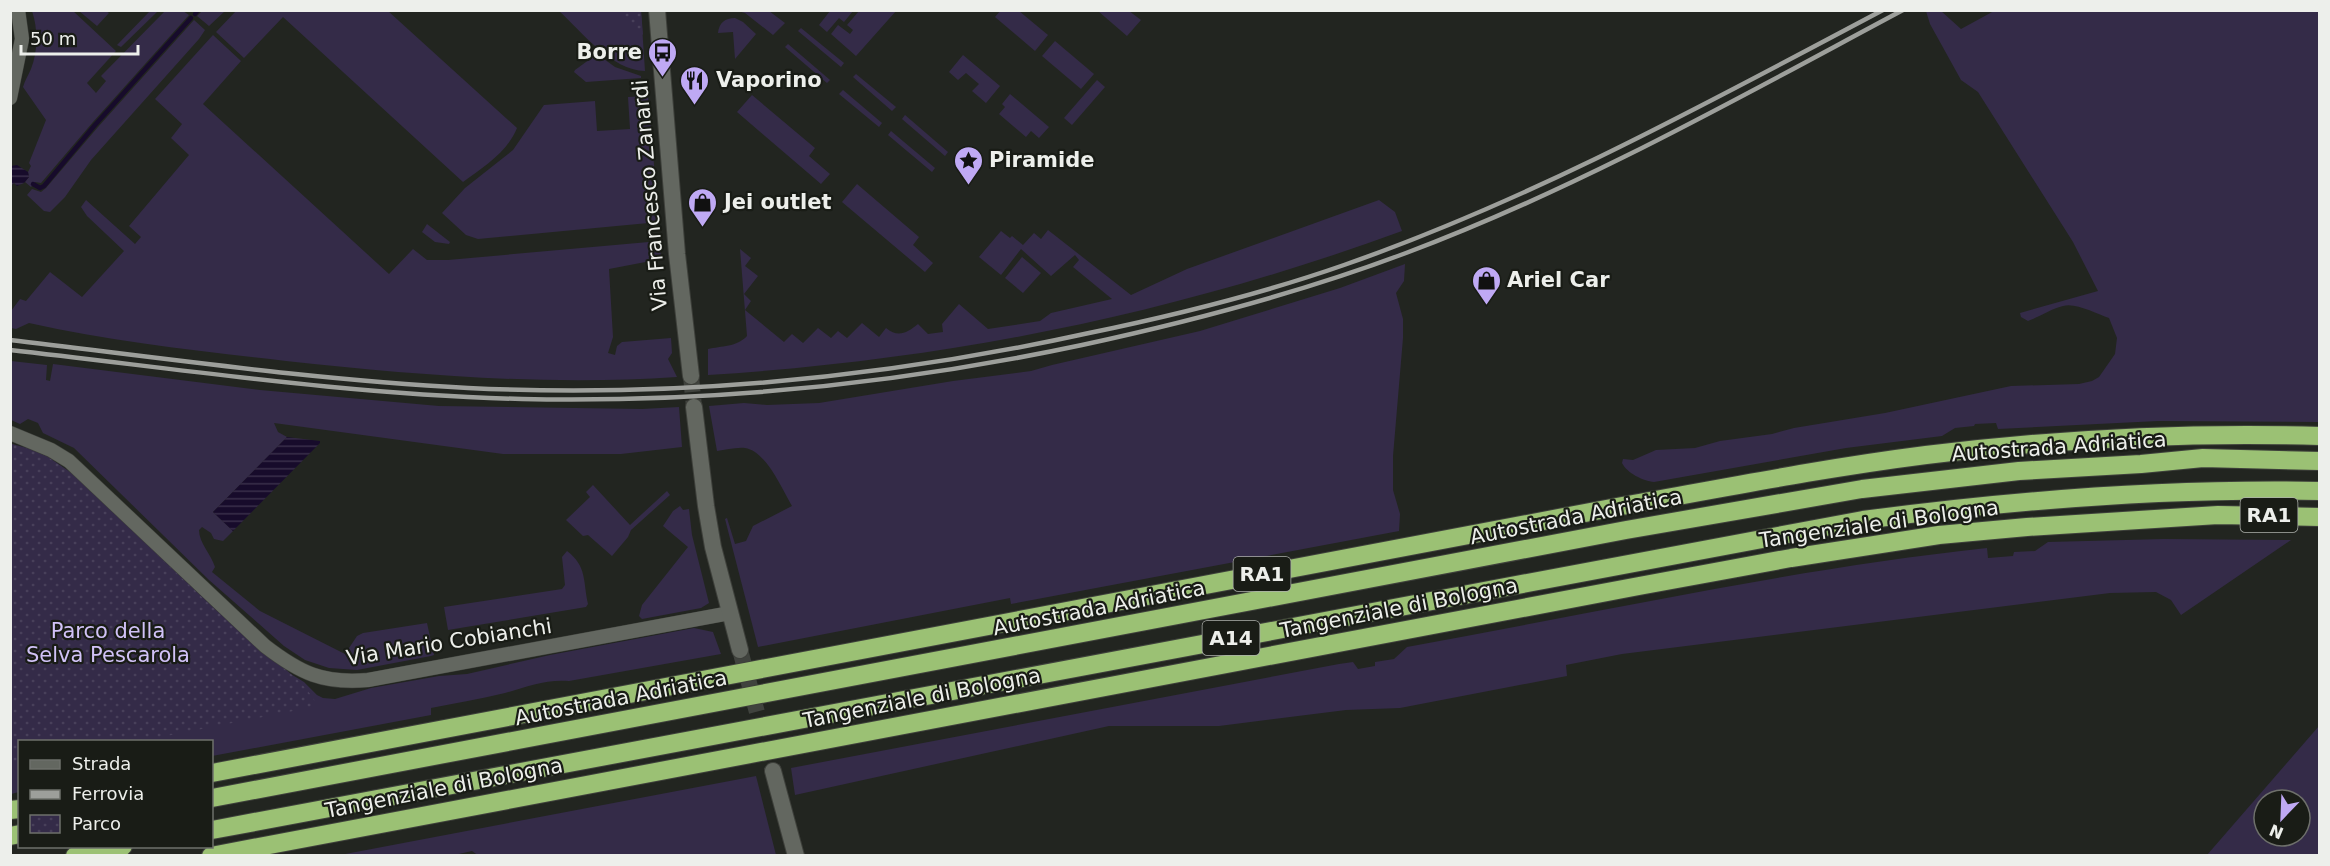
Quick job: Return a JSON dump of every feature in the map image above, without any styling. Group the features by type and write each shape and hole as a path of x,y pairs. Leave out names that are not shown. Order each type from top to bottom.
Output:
{"highway":[{"name":"RA1","path":"213,773 1622,506 1855,465 1926,455 2079,441 2246,433 2319,436"},
{"name":"Autostrada Adriatica","path":"213,798 1637,528 1839,492 2019,471 2203,458 2319,461"},
{"name":"A14","path":"213,830 1863,520 2023,502 2256,490 2319,492"},
{"name":"Tangenziale di Bologna","path":"211,855 1791,558 1950,534 2027,527 2218,515 2319,517"},
{"path":"75,855 112,848"}],"main road":[{"name":"Via Francesco Zanardi","path":"657,10 679,278 691,376"},
{"path":"694,407 709,526 740,650"},
{"path":"773,771 796,855"}],"street":[{"path":"10,98 22,39 18,10"},
{"name":"Via Mario Cobianchi","path":"10,433 51,450 69,461 265,645 298,670 321,678 369,680 730,613"}],"green space":[{"path":"1001,10 1019,11 1048,35 1035,51 995,17"},
{"path":"32,11 73,11 116,51 87,83 96,93 106,81 101,76 165,11 183,11 189,15 41,183 35,182 31,187 25,182 29,177 28,172 31,166 29,163 46,120 23,87 36,48"},
{"path":"79,11 106,11 109,13 97,26"},
{"path":"150,11 158,11 121,47 117,45"},
{"path":"202,11 225,11 209,26 197,16"},
{"path":"236,11 388,11 517,128 501,152 463,182 283,17 244,58 216,32"},
{"path":"559,11 641,11 645,71 632,69 609,57"},
{"path":"614,11 641,11 643,35"},
{"path":"738,11 769,11 785,23 773,35 745,13"},
{"path":"830,11 853,11 844,22 839,18 827,32 819,25"},
{"path":"859,11 896,11 856,56 831,34 838,25 850,34 853,30 847,25"},
{"path":"1098,11 1129,11 1141,20 1127,36"},
{"path":"1926,11 1941,11 1961,29 1994,11 2319,11 2319,422 2158,421 1998,429 1996,423 1975,424 1955,428 1942,436 1846,448 1654,482 1640,478 1628,470 1622,463 1623,459 1633,460 1656,450 1695,448 1720,441 1885,413 2011,386 2079,384 2092,381 2099,377 2115,354 2117,338 2109,318 2092,311 2068,305 2028,321 2021,317 2020,313 2098,291 2073,242 1978,92 1961,80 1930,24"},
{"path":"735,18 756,34 735,59 733,32 718,33 723,22"},
{"path":"194,20 205,30 199,39 91,160 65,197 50,212 44,211 27,195 32,189 41,192 46,188"},
{"path":"801,28 844,63 841,67 798,31"},
{"path":"213,35 241,61 203,104 389,274 413,249 427,260 448,260 660,241 661,259 609,269 613,337 608,353 615,355 617,346 622,342 671,338 672,353 668,359 677,377 530,380 433,375 189,350 93,336 29,323 16,329 11,328 11,311 20,299 26,301 50,272 82,297 124,251 87,216 81,207 86,200 135,244 141,237 129,226 189,155 171,138 182,124 155,99"},
{"path":"1055,41 1094,74 1081,89 1042,56"},
{"path":"788,44 830,80 827,83 785,47"},
{"path":"597,54 615,67 641,76 641,78 586,82 574,72"},
{"path":"963,55 1000,86 986,103 972,91 979,84 966,73 958,80 949,72"},
{"path":"856,74 896,107 892,111 853,77"},
{"path":"1097,80 1105,87 1072,125 1064,118"},
{"path":"843,90 882,123 879,127 839,94"},
{"path":"1010,94 1049,127 1039,138 1031,131 1026,137 999,114 1005,107 1002,104"},
{"path":"752,95 815,148 809,156 830,174 821,184 737,112"},
{"path":"648,96 659,222 478,239 466,235 442,213 465,188 513,150 544,105 595,101 597,131 630,129 628,97"},
{"path":"905,115 948,152 945,156 902,119"},
{"path":"891,131 935,168 932,172 888,135"},
{"path":"857,184 919,237 913,245 933,263 925,272 842,202"},
{"path":"1379,200 1395,212 1402,231 1232,286 1146,309 973,345 886,358 708,375 708,349 734,344 747,336 740,249 751,258 745,266 758,276 744,294 751,301 745,310 784,342 792,334 803,343 818,328 831,338 838,331 847,338 862,323 879,337 886,328 898,334 918,324 928,334 943,332 942,324 959,304 988,329 1040,321 1051,313 1112,299 1073,267 1079,260 1075,255 1051,276 1021,249 1001,275 979,257 1001,231 1023,245 1034,233 1041,239 1048,230 1131,295 1187,269"},
{"path":"427,224 450,242 449,244 435,242 422,232"},
{"path":"1022,257 1041,273 1023,293 1005,278"},
{"path":"1405,264 1404,281 1396,293 1403,319 1393,456 1393,490 1400,514 1399,531 1011,604 1010,598 758,647 725,519 727,518 735,544 746,541 753,526 792,506 773,472 760,456 745,448 717,451 709,406 744,403 767,405 819,403 1031,371 1200,331 1340,288"},
{"path":"11,361 47,365 46,380 50,381 53,364 260,390 439,406 642,409 679,407 682,447 621,454 503,454 274,423 278,432 287,437 213,512 233,531 223,541 214,539 211,533 202,527 199,530 215,567 212,572 260,611 345,654 357,636 363,633 427,623 434,655 357,670 329,668 305,660 284,646 209,580 74,448 43,433 38,423 28,419 20,424 11,420"},
{"name":"Parco della Selva Pescarola","path":"12,444 27,448 48,457 76,477 218,612 293,675 318,706 146,740 18,740 18,766 11,767 10,446"},
{"name":"Parco della Selva Pescarola","path":"27,448 48,457 76,476 241,634 284,670 304,682 323,698 335,699 371,688 439,676 467,674 550,655 694,628 713,632 721,654 569,681 544,682 496,695 431,708 431,715 213,756 213,740 18,740 18,792 11,794 11,586"},
{"path":"593,485 630,525 667,491 670,495 631,530 612,556 588,535 583,536 566,520 590,497 586,492"},
{"path":"680,506 683,510 689,509 692,535 709,603 701,608 642,619 639,616 642,605 688,547 663,526 673,511"},
{"path":"2164,539 2291,540 2181,615 2171,600 2156,592 2110,593 1622,654 1566,665 1567,676 1400,708 1346,710 1219,726 1109,726 795,795 791,768 1339,664 1353,662 1358,669 1375,666 1375,662 1394,659 1407,647 1696,592 1841,567 1987,548 1988,558 2013,556 2014,552 2035,551 2048,542"},
{"path":"567,551 581,568 588,604 586,607 448,630 444,607 562,589 565,585 562,557"},
{"path":"2319,726 2319,855 2207,855 2252,803 2252,848 2312,848 2312,788 2265,788"},
{"path":"756,776 776,855 479,856 472,851 450,856 340,855"}],"shaded area":[{"path":"17,165 28,172 29,177 24,183 17,186 14,183 11,186 11,166"},
{"path":"287,437 320,441 320,443 233,531 213,512"}],"waterway":[{"path":"195,14 198,10"},
{"path":"33,184 40,188 44,186 191,18"}],"tunnel":[{"path":"691,376 694,407"},
{"path":"740,650 773,771"}],"railway":[{"path":"10,340 353,380 468,388 547,390 703,387 780,381 858,373 1012,349 1154,319 1250,295 1313,276 1414,239 1551,180 1618,148 1883,10"},
{"path":"10,350 330,387 458,397 522,399 663,398 734,394 874,380 1013,359 1123,336 1246,305 1326,281 1406,253 1534,200 1658,140 1903,10"}],"place":[{"name":"Borre","path":"663,78"},
{"name":"Vaporino","path":"695,106"},
{"name":"Piramide","path":"968,186"},
{"name":"Jei outlet","path":"703,228"},
{"name":"Ariel Car","path":"1486,306"}]}
